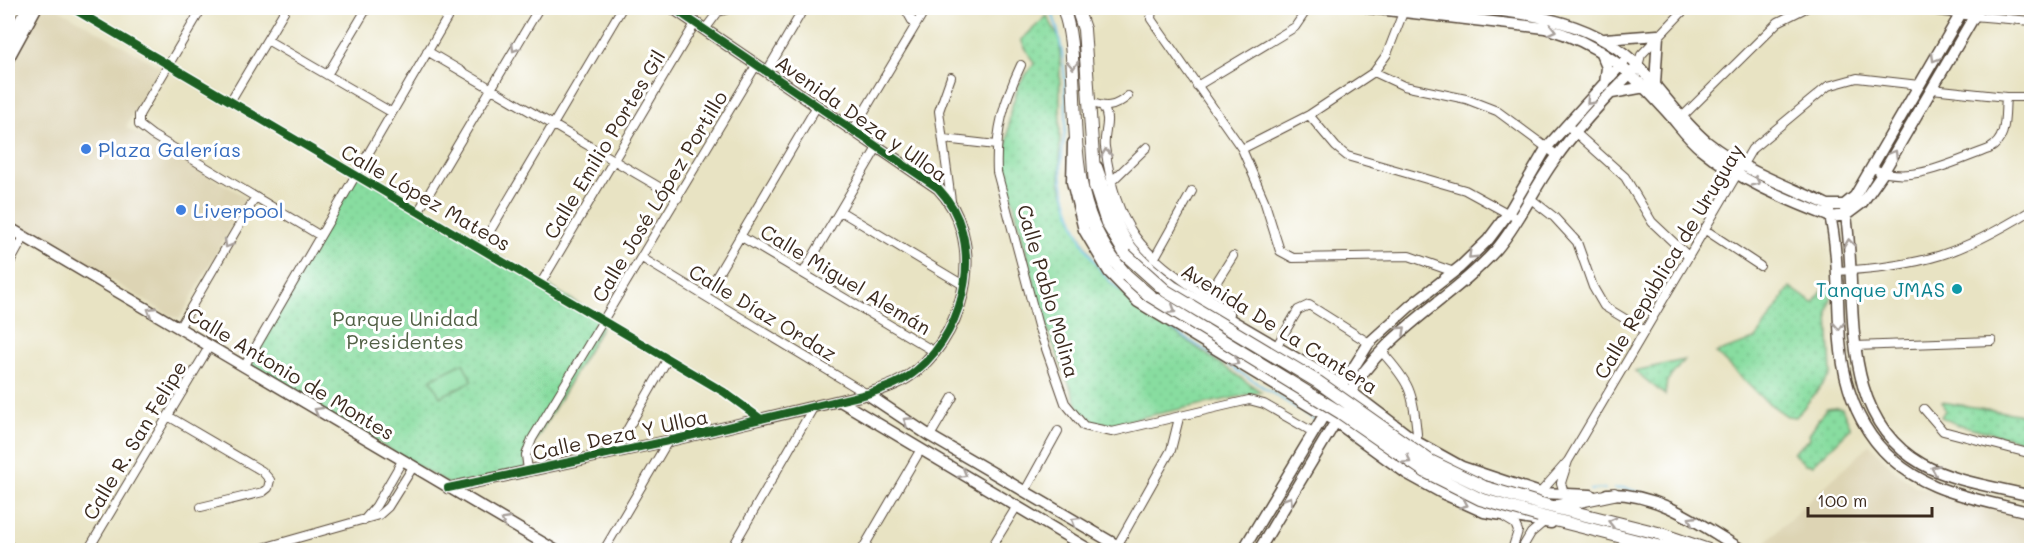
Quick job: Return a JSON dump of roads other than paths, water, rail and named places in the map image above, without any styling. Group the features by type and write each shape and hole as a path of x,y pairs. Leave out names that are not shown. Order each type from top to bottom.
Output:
{"main road":[{"path":"8,44 28,8"},
{"path":"8,58 36,8"},
{"name":"Avenida Deza y Ulloa","path":"673,8 706,28 878,146 938,188 951,201 960,220 964,238 965,286 955,320 935,352 918,370 898,384 867,394"},
{"name":"Avenida De La Cantera","path":"1065,8 1071,41 1080,187 1089,216 1104,247 1126,274 1150,296 1341,413 1426,472 1480,499 1543,508 1658,533 1708,550"},
{"name":"Avenida De La Cantera","path":"1077,8 1083,29 1095,186 1112,234 1125,255 1166,291 1318,382 1430,461 1484,487 1543,508"},
{"path":"1369,8 1403,10 1545,28 1601,44 1658,35 1650,86"},
{"path":"1477,8 1555,20 1601,44 1624,61 1636,65 1699,147 1831,217"},
{"path":"1962,11 1872,168 1845,210 1852,270 1855,346 1862,389 1872,412 1900,447 1922,464 1940,471 2031,496"},
{"path":"1831,217 1862,203 1883,173 1976,12"},
{"path":"1601,44 1607,68 1608,89"},
{"path":"1243,550 1324,415 1381,351 1497,249 1558,156 1608,89 1624,61"},
{"path":"1259,550 1336,422 1347,388 1369,343 1410,306 1454,272 1488,240 1509,212 1547,147 1567,125 1636,65"},
{"path":"1608,89 1650,86"},
{"name":"Avenida De La Cantera","path":"1076,126 1071,157 1076,206 1084,230 1109,272 1138,302 1155,314 1336,422 1406,473 1462,504 1504,517 1543,508 1565,496 1614,494 1640,497 1662,504 1742,550"},
{"name":"Avenida De La Cantera","path":"1091,152 1112,215 1137,256 1173,286 1347,388 1417,442 1466,469 1579,525 1645,547 1673,550"},
{"path":"1740,168 1845,210"},
{"path":"1828,205 1838,271 1839,326 1844,373 1854,409 1869,432 1896,462 1922,480 1938,488 2031,513"},
{"name":"Calle Antonio de Montes","path":"8,227 555,550"},
{"path":"1207,297 1246,330"},
{"path":"1282,390 1294,391 1305,384 1307,372 1303,362"},
{"path":"867,394 930,436 1121,548"},
{"name":"Calle Deza Y Ulloa","path":"448,488 668,441 867,394"},
{"path":"840,401 1090,550"},
{"path":"1381,455 1371,441 1369,425 1376,419 1391,422"},
{"path":"1543,508 1614,494"},
{"path":"8,547 13,550"}],"street":[{"name":"Calle López Mateos","path":"72,8 724,392 761,419"},
{"path":"202,8 138,118 141,128 319,235"},
{"path":"231,100 286,8"},
{"path":"327,75 367,8"},
{"path":"244,367 354,174 453,8"},
{"path":"418,212 539,8"},
{"path":"480,248 622,8"},
{"path":"706,28 718,12 732,8"},
{"path":"762,68 804,8"},
{"path":"905,8 915,26"},
{"path":"853,130 926,8"},
{"path":"1152,8 1150,19 1242,149 1264,200 1277,245 1286,256 1409,256 1454,272"},
{"path":"1197,86 1295,27 1308,8"},
{"path":"1636,65 1658,35 1686,8"},
{"path":"1680,120 1778,22 1806,8"},
{"path":"1913,8 1976,12 2031,21"},
{"path":"1490,21 1494,9"},
{"path":"1242,149 1309,115 1374,72 1387,54 1403,10"},
{"name":"Calle Emilio Portes Gil","path":"541,283 696,22"},
{"path":"267,40 391,112"},
{"path":"427,51 678,198"},
{"name":"Calle Pablo Molina","path":"1021,65 999,120 996,146 997,172 1038,326 1065,403 1075,418 1096,431 1112,432 1256,400 1313,432"},
{"name":"Calle José López Portillo","path":"528,470 527,449 678,198 762,68"},
{"path":"1374,72 1404,86 1466,99 1497,111 1558,156"},
{"path":"951,77 939,111 951,201"},
{"name":"Calle República de Uruguay","path":"1568,460 1752,149 1828,86 1857,78 1919,86"},
{"path":"1932,89 2006,98 2031,97"},
{"path":"1089,102 1103,107 1118,104 1128,96"},
{"path":"1872,168 1883,173 1909,176 1994,146 2003,136 2006,98"},
{"path":"705,296 818,106"},
{"path":"1103,107 1108,115 1105,145 1112,182 1119,212 1133,238 1154,259 1207,297 1233,255"},
{"path":"1309,115 1336,147 1347,156 1450,185 1509,212 1518,219"},
{"path":"1567,125 1625,177 1652,222 1688,255"},
{"path":"944,139 996,146"},
{"path":"803,273 878,146"},
{"path":"1112,182 1147,147"},
{"path":"1154,259 1192,191"},
{"path":"179,328 255,198"},
{"path":"1531,199 1554,217 1576,242 1593,287 1604,306 1645,331"},
{"path":"1838,271 1905,265 1946,255 1985,239 2031,210"},
{"path":"840,211 965,286"},
{"path":"1704,229 1760,266"},
{"name":"Calle Miguel Alemán","path":"740,236 935,352"},
{"path":"8,266 24,237"},
{"name":"Calle Díaz Ordaz","path":"642,258 867,394"},
{"path":"1276,347 1298,310 1309,305 1369,343"},
{"path":"1855,346 1992,341"},
{"name":"Calle R. San Felipe","path":"88,550 209,347"},
{"path":"1381,351 1409,384 1413,394 1418,434"},
{"path":"614,453 667,360"},
{"path":"930,436 953,397"},
{"path":"731,550 813,408"},
{"path":"1924,409 1943,431 2031,454"},
{"path":"168,416 262,471 270,480 268,488 263,492 201,507"},
{"path":"1121,548 1171,450 1179,418"},
{"path":"1025,491 1059,431"},
{"path":"604,550 668,441"},
{"path":"862,550 921,449"},
{"path":"362,522 376,506 402,460"},
{"path":"1515,550 1530,533 1568,460"},
{"path":"1565,496 1561,483 1568,460"},
{"path":"259,549 362,522 383,513 413,467"},
{"path":"990,550 1017,506"},
{"path":"1504,517 1517,527 1515,550"}],"waterway":[{"path":"1050,8 1058,33 1065,74 1066,115 1061,171 1065,194 1075,225 1090,255 1121,291"},
{"path":"1145,312 1315,420"},
{"path":"1614,489 1625,488 1657,498"},
{"path":"1590,490 1605,489"}],"place":[{"name":"Plaza Galerías","path":"86,149"},
{"name":"Liverpool","path":"181,210"},
{"name":"Tanque JMAS","path":"1957,289"}],"park label":[{"name":"Parque Unidad Presidentes","path":"405,330"}]}
